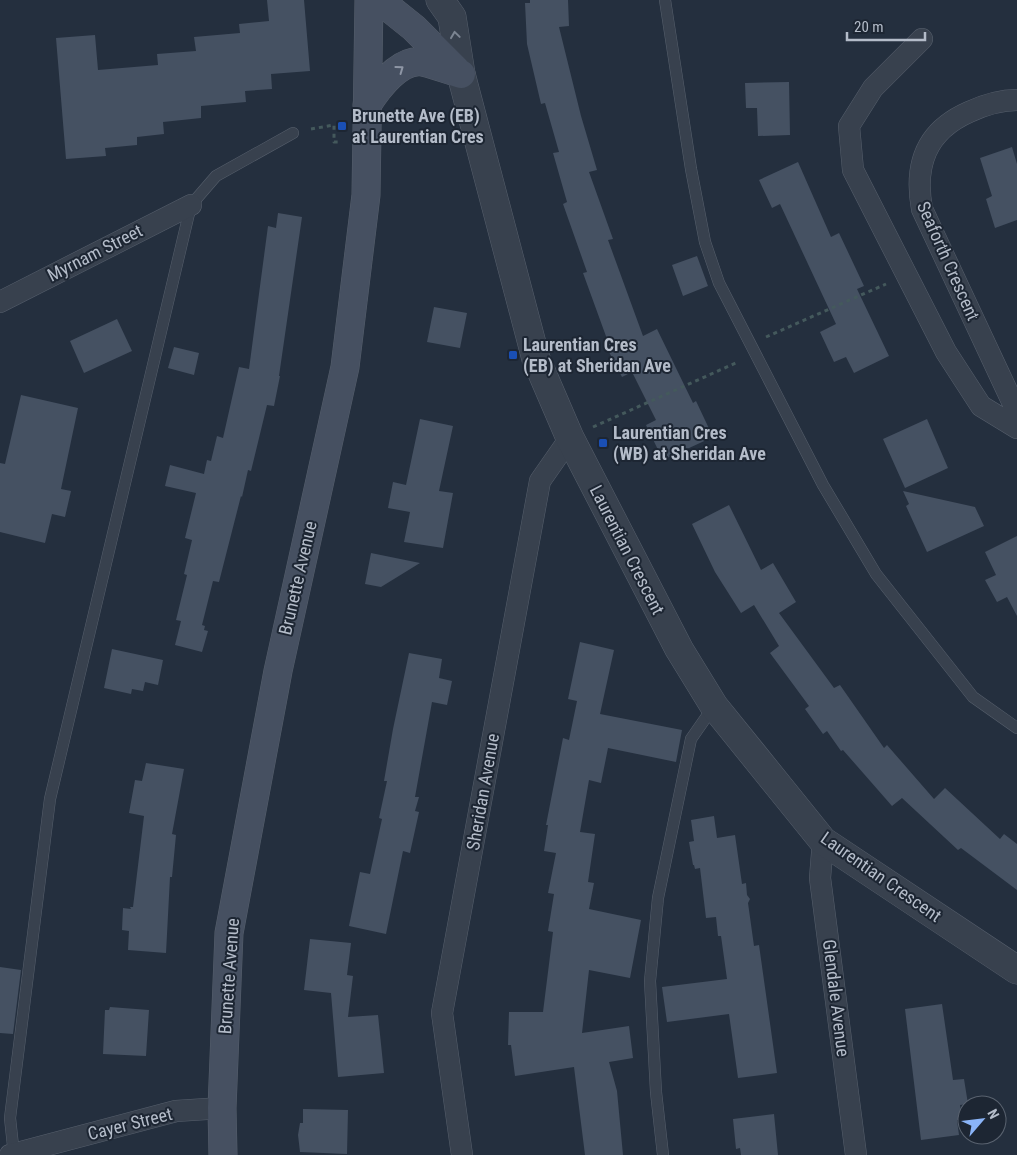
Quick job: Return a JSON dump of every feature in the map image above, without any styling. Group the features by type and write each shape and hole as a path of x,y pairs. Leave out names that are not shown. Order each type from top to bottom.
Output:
{"main road":[{"name":"Brunette Avenue","path":"222,1155 229,933 278,671 345,367 366,195 368,0"},
{"path":"379,0 414,28 461,74"},
{"path":"367,105 373,95 392,74 406,64 422,62 461,74"}],"street":[{"name":"Laurentian Crescent","path":"440,0 452,17 461,74 536,359 570,438 675,641 714,706 823,841 1017,970"},
{"path":"922,39 874,88 849,126 854,170 946,352 981,406 1017,428"},
{"name":"Seaforth Crescent","path":"1017,100 992,103 974,109 958,116 942,127 924,155 919,173 918,190 922,209 1017,412"},
{"name":"Myrnam Street","path":"0,302 191,205"},
{"name":"Sheridan Avenue","path":"462,1155 442,1013 540,481 570,438"},
{"name":"Glendale Avenue","path":"823,841 820,878 856,1155"},
{"name":"Cayer Street","path":"13,1155 176,1111 222,1108"}],"lane":[{"path":"665,0 691,169 705,242 719,282 823,485 876,574 972,697 1017,728"},
{"path":"13,1155 10,1118 50,799 191,205 216,176 293,133"},
{"path":"663,1155 656,1092 650,981 658,898 691,739 714,706"}],"path":[{"path":"293,133 334,125 334,142"},
{"path":"595,426 907,275"}],"building":[{"path":"267,0 304,0 310,71 271,74 272,89 245,91 246,102 201,106 201,118 163,122 164,134 137,137 137,145 105,148 106,156 66,159 56,38 95,35 98,70 158,65 157,54 196,51 194,37 240,33 239,24 269,21"},
{"path":"530,0 568,0 569,26 559,27 581,116 597,170 589,172 613,239 608,240 643,336 657,329 693,403 696,401 713,437 663,460 646,425 656,420 632,372 622,377 609,352 611,350 583,273 587,272 563,204 567,202 553,153 559,152 545,103 541,104 527,44 525,3 530,3"},
{"path":"789,82 790,135 758,136 757,108 746,108 745,83"},
{"path":"1012,147 1017,164 1017,220 995,228 986,199 992,196 980,158"},
{"path":"798,162 831,237 839,233 864,286 857,289 889,356 854,373 846,357 834,362 820,332 836,324 780,204 772,208 759,180"},
{"path":"278,213 302,217 280,376 274,406 267,405 251,471 248,470 219,582 213,581 202,625 205,626 204,630 208,631 202,652 175,645 181,621 176,620 187,575 184,574 192,540 185,538 196,493 165,486 170,465 204,474 207,460 211,461 217,436 223,438 239,367 249,369 268,226 276,228"},
{"path":"697,256 708,286 683,296 672,265"},
{"path":"434,307 467,313 460,348 427,342"},
{"path":"117,319 132,351 84,373 70,341"},
{"path":"174,347 199,353 194,375 168,368"},
{"path":"21,395 78,408 61,489 71,491 65,517 52,514 45,543 0,532 0,463 5,464"},
{"path":"420,419 453,426 439,491 453,493 443,548 404,542 410,512 388,508 393,482 406,485"},
{"path":"927,419 948,468 905,488 883,439"},
{"path":"903,491 975,507 984,526 927,552 906,506 909,504"},
{"path":"729,505 761,570 773,563 796,602 779,613 834,688 840,685 884,748 887,745 934,799 945,788 1000,839 1004,834 1017,844 1017,890 961,848 958,850 902,798 892,806 843,750 841,751 827,731 823,734 805,709 809,706 770,653 779,646 754,605 741,613 715,572 692,524"},
{"path":"1017,536 1017,616 1007,597 997,602 985,580 996,575 985,552"},
{"path":"371,553 420,563 381,587 365,584"},
{"path":"580,642 614,650 600,714 682,730 676,762 608,748 601,783 589,780 580,832 595,834 588,882 594,883 589,909 641,920 630,978 589,970 582,1033 629,1026 633,1058 609,1062 617,1091 623,1155 585,1155 574,1067 515,1076 511,1045 508,1045 509,1012 543,1012 553,932 548,931 554,894 548,893 556,853 544,851 548,825 546,825 563,738 569,740 577,701 568,699"},
{"path":"112,649 163,660 158,685 145,682 143,691 132,689 131,694 104,688"},
{"path":"409,653 442,659 439,678 452,681 447,705 432,702 415,797 419,797 415,811 419,812 410,853 403,851 386,934 349,926 360,872 370,874 382,819 379,818 387,781 384,781 393,729"},
{"path":"146,763 184,769 172,834 176,835 172,877 170,877 166,953 128,950 129,931 122,930 123,908 131,909 130,907 133,907 144,816 129,813 135,780 142,781"},
{"path":"714,816 717,838 735,835 742,884 746,883 747,895 750,899 748,903 754,946 759,945 777,1073 738,1078 729,1014 667,1022 662,987 727,979 721,936 718,936 716,917 706,918 700,868 695,869 693,865 689,842 694,841 691,820"},
{"path":"310,939 351,943 347,975 353,976 348,1017 378,1015 384,1073 338,1077 331,993 304,990"},
{"path":"0,967 21,970 13,1034 0,1033"},
{"path":"942,1004 953,1080 964,1079 967,1095 957,1095 957,1135 921,1140 905,1009"},
{"path":"110,1007 149,1010 146,1056 103,1054 105,1010 109,1010"},
{"path":"303,1109 348,1110 347,1154 300,1152 298,1135 300,1123 303,1123"},
{"path":"774,1114 778,1155 741,1155 740,1148 736,1149 733,1119"}],"place":[{"name":"Brunette Ave (EB) at Laurentian Cres","path":"342,126"},
{"name":"Laurentian Cres (EB) at Sheridan Ave","path":"513,355"},
{"name":"Laurentian Cres (WB) at Sheridan Ave","path":"603,443"}]}
